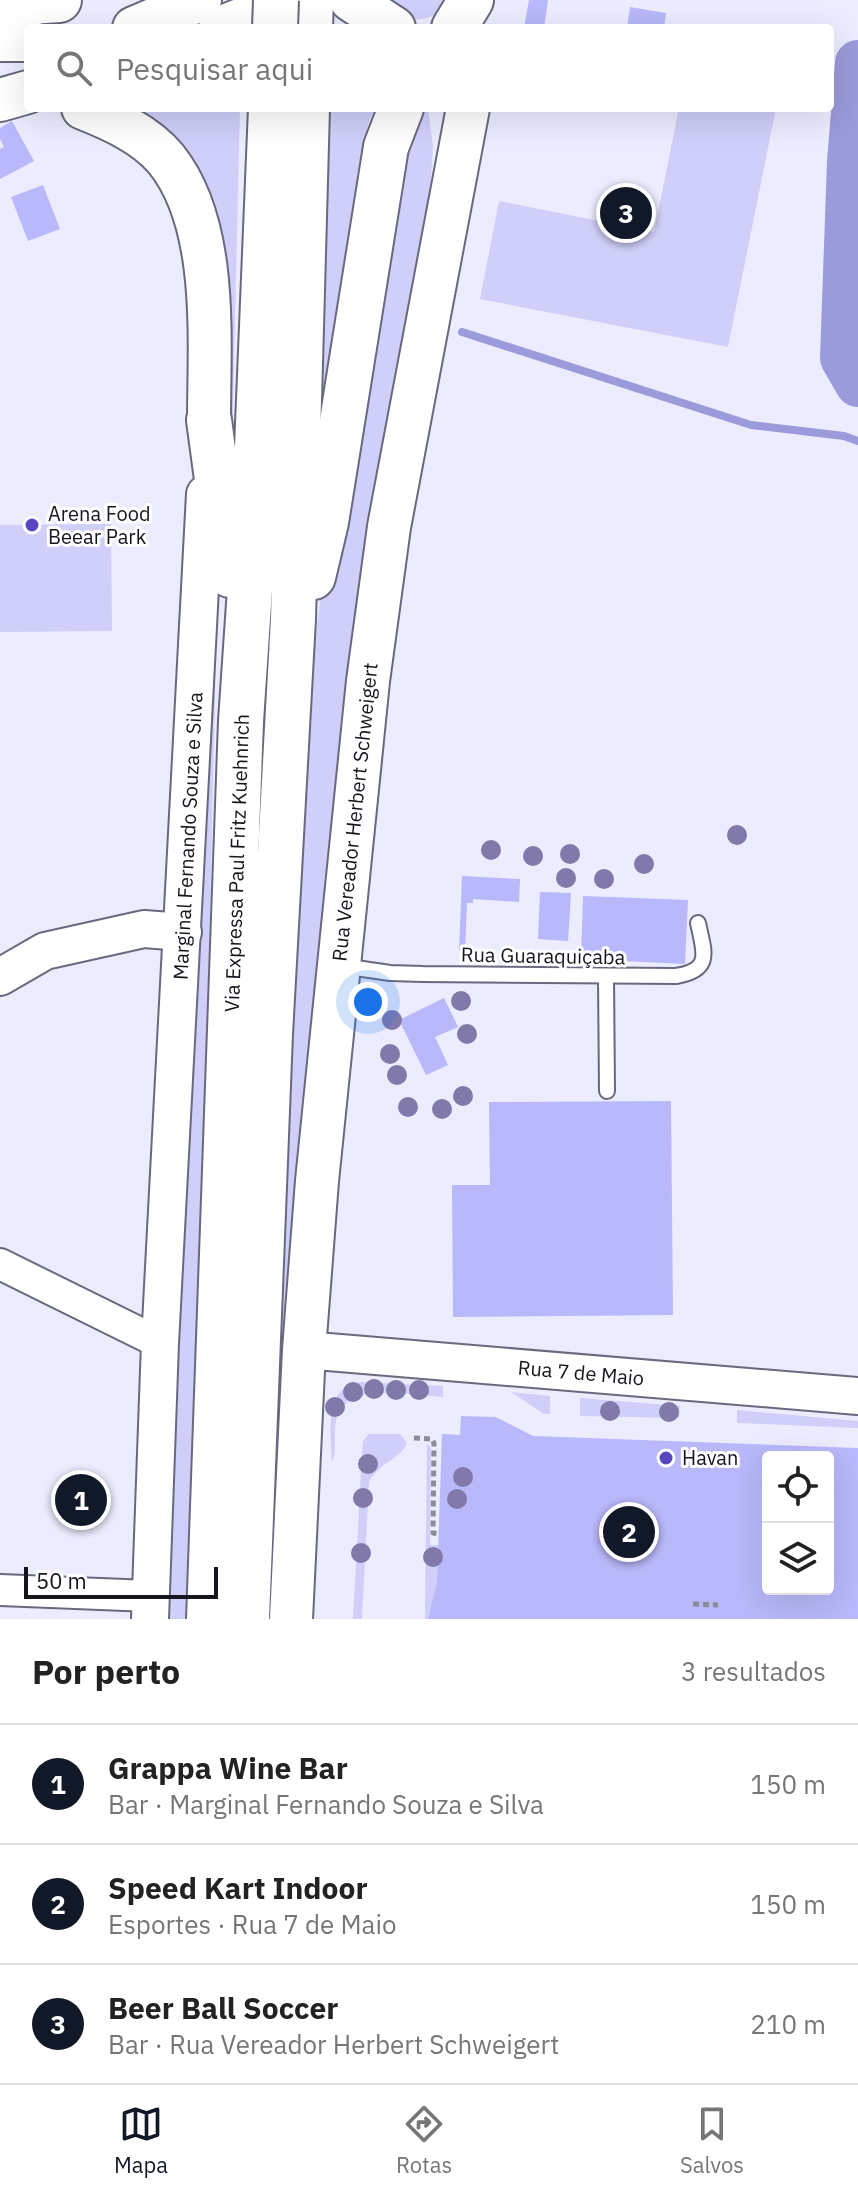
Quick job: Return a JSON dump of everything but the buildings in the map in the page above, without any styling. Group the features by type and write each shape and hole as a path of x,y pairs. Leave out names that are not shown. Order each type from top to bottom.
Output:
{"main road":[{"path":"0,4 59,0"},
{"path":"143,24 200,0"},
{"path":"275,24 276,0"},
{"path":"230,24 290,0"},
{"path":"310,24 311,0"},
{"path":"351,0 388,24"},
{"path":"456,24 471,0"},
{"path":"483,24 488,0"},
{"path":"0,40 24,40"},
{"name":"Marginal Fernando Souza e Silva","path":"93,112 138,135 165,159 185,193 201,239 209,291 209,420"},
{"name":"Via Expressa Paul Fritz Kuehnrich","path":"209,1619 241,721 253,545 271,112"},
{"name":"Via Expressa Paul Fritz Kuehnrich","path":"247,1619 270,1034 293,619 307,112"},
{"path":"293,619 314,574 326,522 386,147 399,112"},
{"path":"447,112 457,164"},
{"name":"Rua Vereador Herbert Schweigert","path":"291,1619 304,1350 364,712 389,527 467,112"},
{"path":"209,420 228,548 241,721"}],"street":[{"name":"Marginal Fernando Souza e Silva","path":"150,1608 160,1343 209,420"},
{"path":"0,977 45,951 75,943 144,929 183,932"},
{"path":"0,1264 160,1343"},
{"name":"Rua 7 de Maio","path":"304,1350 858,1396"},
{"path":"0,1590 150,1608"}],"lane":[{"name":"Rua Guaraquiçaba","path":"338,966 390,973 676,976 691,974 702,965 705,954 698,923"},
{"path":"606,977 607,1091"}],"path":[{"path":"414,1438 432,1439 434,1443 433,1533 439,1534"},
{"path":"693,1604 718,1605"}],"shaded area":[{"path":"372,0 453,0 432,16 414,19"},
{"path":"140,112 240,112 232,448 167,137"},
{"path":"326,112 373,112 360,160 310,472"},
{"path":"409,112 429,112 433,146 430,191 410,315 278,1619 263,1619 279,1249 313,658 320,602"},
{"path":"678,112 775,112 728,347 480,299 499,201 654,232"},
{"path":"111,524 112,631 0,632 0,525"},
{"path":"215,582 205,1133 185,1619 170,1619 178,1328"},
{"path":"361,1382 443,1386 443,1397 381,1393 351,1400 341,1408 336,1421 332,1463 334,1402 348,1386"},
{"path":"511,1392 550,1396 550,1414 544,1414"},
{"path":"580,1398 680,1406 679,1418 580,1416"},
{"path":"737,1410 858,1421 858,1428 737,1423"},
{"path":"369,1434 400,1434 407,1443 399,1454 377,1471 369,1483 362,1619 353,1619 362,1452 363,1441"},
{"path":"427,1444 431,1448 430,1545 438,1545 437,1581 428,1619 425,1619"}],"waterway":[{"path":"858,63 850,162 843,358 858,384"},
{"path":"462,332 751,425 844,436 858,441"}],"place":[{"name":"Beer Ball Soccer","path":"626,213"},
{"name":"Arena Food Beear Park","path":"32,525"},
{"name":"Havan","path":"666,1458"},
{"name":"Grappa Wine Bar","path":"81,1500"},
{"name":"Speed Kart Indoor","path":"629,1532"}]}
